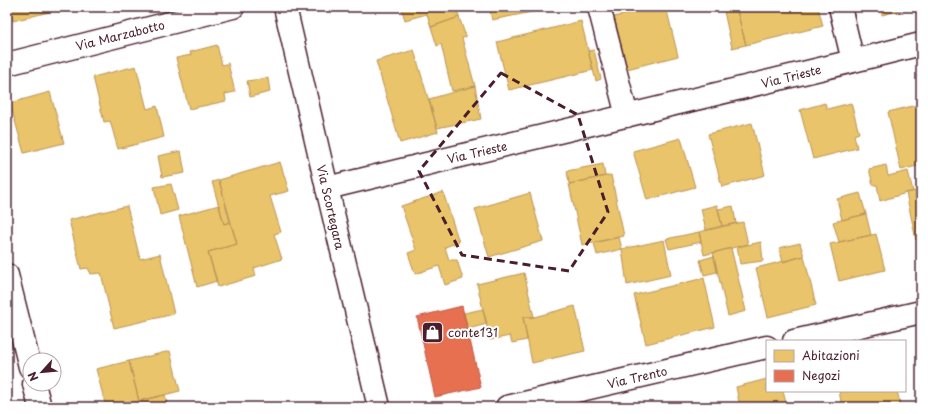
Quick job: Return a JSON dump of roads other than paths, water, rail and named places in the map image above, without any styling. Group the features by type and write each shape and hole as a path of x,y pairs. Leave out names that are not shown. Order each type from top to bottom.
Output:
{"street":[{"name":"Via Marzabotto","path":"7,64 233,7"},
{"name":"Via Scortegara","path":"285,7 326,188 379,407"},
{"path":"599,7 628,116"},
{"path":"840,7 853,61"},
{"name":"Via Trieste","path":"326,188 921,44"},
{"path":"7,275 26,352"},
{"path":"798,340 921,312"},
{"name":"Via Trento","path":"507,407 766,347"},
{"path":"36,392 40,407"}],"place":[{"name":"conte131","path":"433,332"}]}
